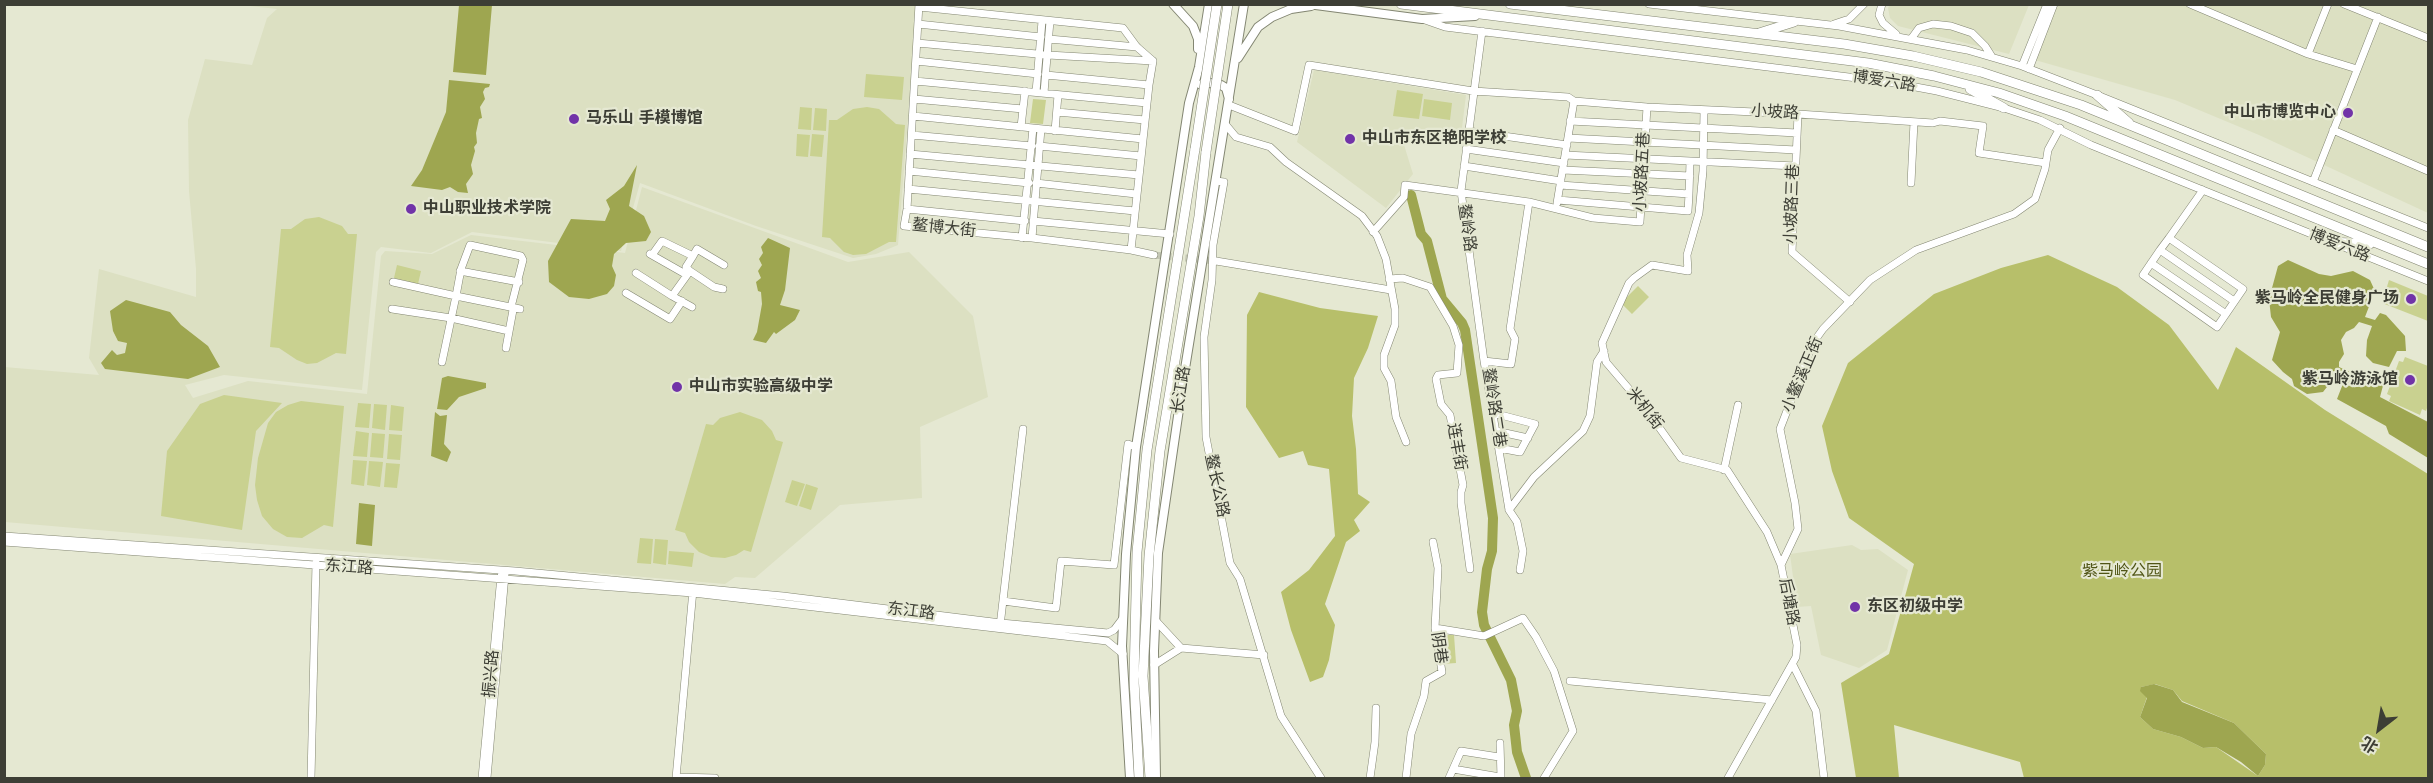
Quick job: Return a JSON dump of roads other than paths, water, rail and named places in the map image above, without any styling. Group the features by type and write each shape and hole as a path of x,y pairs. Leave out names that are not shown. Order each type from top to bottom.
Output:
{"highway":[{"name":"长江路","path":"1139,778 1134,679 1137,552 1149,436 1185,223 1217,4"},
{"name":"长江路","path":"1150,778 1143,676 1149,556 1161,446 1191,261 1228,4"},
{"name":"博爱六路","path":"1401,4 1868,63 1958,82 1999,93 2065,116 2428,264"},
{"name":"博爱六路","path":"1510,4 1890,52 1981,72 2081,105 2427,246"},
{"path":"1756,34 1794,22"},
{"path":"1958,82 2004,108"},
{"path":"2097,95 2136,129"},
{"path":"2330,242 2378,245"}],"main road":[{"path":"1173,4 1193,26 1198,39 1199,67"},
{"name":"长江路","path":"1122,650 1126,554 1136,447 1209,4"},
{"name":"长江路","path":"1156,778 1154,665 1158,553 1193,317 1244,4"},
{"name":"博爱六路","path":"1236,64 1258,27 1272,17 1291,9 1312,5 1422,19"},
{"path":"1422,19 1487,15"},
{"path":"1193,92 1204,82 1221,85 1226,88 1229,102"},
{"path":"1164,275 1185,223"},
{"path":"1191,261 1193,317"},
{"name":"长江路","path":"1148,374 1149,436"},
{"path":"1161,446 1179,408"},
{"path":"1122,650 1130,778"}],"street":[{"path":"1649,4 1830,26 1901,37 1992,57 2026,67 2428,228"},
{"path":"1830,26 1850,19 1864,4"},
{"path":"1882,4 1879,15 1883,23 1889,30 1901,37"},
{"path":"2026,67 2046,4"},
{"path":"2026,67 2054,4"},
{"path":"2190,4 2308,54 2357,69"},
{"path":"2308,54 2328,4"},
{"path":"2344,4 2428,38"},
{"path":"919,6 1123,28 1137,47 1153,61"},
{"name":"鳌博大街","path":"919,6 907,209 904,226 1032,238 1155,255"},
{"path":"2313,182 2378,17"},
{"name":"博爱六路","path":"1422,19 1445,27 1888,82 1937,91 2004,108 2060,128 2091,145 2428,280"},
{"path":"1040,93 1046,21"},
{"path":"918,24 1137,47"},
{"path":"1911,39 1919,28 1933,24 1951,26 1972,33 1992,57"},
{"path":"1373,232 1404,197 1405,185 1461,191 1482,31"},
{"path":"917,43 1044,55 1153,61"},
{"path":"916,61 1149,85"},
{"path":"1131,250 1153,61"},
{"name":"小坡路","path":"1229,102 1295,131 1309,65 1473,91 1568,97 1574,100 1647,107 1933,123 1940,121 1983,126 1979,153 2046,163"},
{"path":"915,81 1147,103"},
{"path":"1021,127 1024,91"},
{"path":"1055,130 1058,95"},
{"path":"914,99 1023,109"},
{"path":"1557,208 1574,100"},
{"name":"小坡路五巷","path":"1557,208 1593,218 1640,222 1647,107"},
{"path":"1509,510 1534,477 1583,431 1590,416 1597,362 1604,351 1602,343 1629,283 1652,265 1688,271 1688,255 1699,213 1704,110"},
{"path":"1057,112 1145,120"},
{"name":"小坡路三巷","path":"1798,114 1792,252 1799,261 1810,266 1850,302"},
{"path":"913,116 1143,139"},
{"path":"1570,121 1797,133"},
{"path":"1911,183 1914,122"},
{"path":"1226,125 1236,137 1270,147 1286,162 1362,216 1373,232 1386,259 1395,325 1384,355 1384,368 1391,381 1396,417 1406,442"},
{"name":"小鳌溪正街","path":"1781,566 1798,529 1780,429 1813,343 1823,329 1870,280 1916,250 2014,214 2035,199 2048,150 2060,128"},
{"path":"1032,238 1029,221 1037,129"},
{"path":"2333,130 2428,171"},
{"path":"1468,131 1567,142 1645,142 1796,150"},
{"path":"912,135 1141,156"},
{"path":"1466,149 1643,173 1690,176"},
{"path":"910,153 1139,175"},
{"path":"1564,162 1644,159 1795,166"},
{"path":"1558,200 1688,211 1690,161"},
{"path":"1464,166 1561,183 1689,194"},
{"path":"909,171 1137,194"},
{"name":"鳌长公路","path":"1216,181 1224,182 1213,245 1212,280 1204,336 1206,437 1230,563 1240,579 1281,716 1321,778"},
{"path":"908,189 1135,211"},
{"path":"2169,238 2243,289 2217,327 2143,275 2160,250 2203,190"},
{"name":"鳌岭路","path":"1484,362 1461,191 1557,208"},
{"name":"鳌岭路二巷","path":"1520,570 1523,551 1517,522 1509,510 1484,362 1511,364 1515,339 1510,328 1529,202"},
{"path":"907,209 1170,234"},
{"path":"1022,237 1029,221"},
{"path":"693,256 662,241 650,254 714,287 723,289"},
{"path":"442,362 460,271 470,245 521,256 524,260 511,307 513,310 506,348"},
{"path":"688,273 686,267 697,249 724,265"},
{"path":"2160,250 2235,301"},
{"path":"1216,261 1391,290"},
{"path":"2151,263 2226,314"},
{"path":"460,271 519,282"},
{"path":"636,273 692,307"},
{"path":"672,296 688,273"},
{"name":"连丰街","path":"1389,279 1403,278 1430,287 1453,326 1459,345 1457,373 1438,375 1436,379 1441,404 1450,415 1463,485 1461,503 1470,569"},
{"path":"393,282 520,309"},
{"path":"626,292 670,319 682,301"},
{"path":"392,309 451,318 509,331"},
{"name":"米机街","path":"1604,351 1606,362 1646,409 1681,458 1724,470"},
{"path":"1724,470 1738,405"},
{"path":"1493,412 1535,424 1520,452 1499,448"},
{"path":"1000,626 1023,429"},
{"path":"1496,431 1528,438"},
{"path":"1003,601 1056,608 1061,561 1114,565 1128,444 1136,447"},
{"name":"后塘路","path":"1724,470 1767,532 1781,566 1797,645 1793,665 1728,778"},
{"name":"东江路","path":"4,536 503,570 1000,626 1107,641 1122,650"},
{"name":"东江路","path":"4,542 503,579 693,590"},
{"name":"阴巷","path":"1406,778 1411,734 1424,696 1426,681 1442,672 1435,628 1438,568 1432,542"},
{"path":"1115,550 1126,554"},
{"path":"311,778 317,566 315,557"},
{"name":"振兴路","path":"487,778 503,570"},
{"name":"振兴路","path":"482,778 503,579"},
{"path":"693,590 676,778 716,778"},
{"name":"东江路","path":"1000,626 1108,633 1114,630 1123,618"},
{"path":"1435,628 1489,634 1523,618 1536,637 1554,672 1573,731 1544,778"},
{"path":"1156,621 1181,648"},
{"path":"1154,665 1181,648 1263,655"},
{"path":"1793,665 1816,711 1824,778"},
{"path":"1570,681 1772,700"},
{"path":"1370,778 1375,742 1376,708"},
{"path":"1453,769 1500,778 1500,743"},
{"path":"1449,778 1461,752 1499,757"}],"waterway":[{"path":"1411,195 1421,234 1427,241 1442,299 1465,330 1493,518 1492,551 1487,569 1482,612 1484,625 1511,680 1517,711 1514,725 1517,752 1526,778"}],"tunnel":[{"path":"1154,255 1216,261"}],"place":[{"name":"中山市博览中心","path":"2348,113"},
{"name":"马乐山 手模博馆","path":"574,119"},
{"name":"中山市东区艳阳学校","path":"1350,139"},
{"name":"中山职业技术学院","path":"411,209"},
{"name":"紫马岭全民健身广场","path":"2411,299"},
{"name":"紫马岭游泳馆","path":"2410,380"},
{"name":"中山市实验高级中学","path":"677,387"},
{"name":"东区初级中学","path":"1855,607"}],"park label":[{"name":"紫马岭公园","path":"2122,572"}]}
